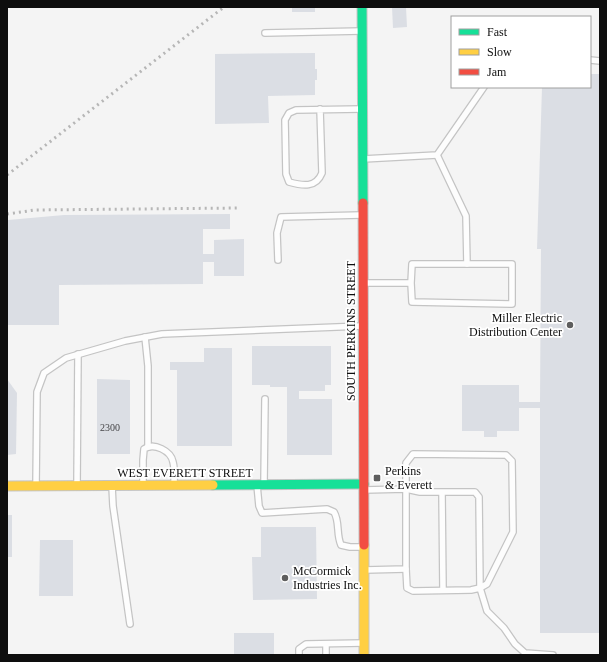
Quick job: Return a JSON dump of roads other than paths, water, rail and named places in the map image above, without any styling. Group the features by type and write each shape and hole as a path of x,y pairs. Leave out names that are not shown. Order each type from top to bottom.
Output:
{"street":[{"name":"SOUTH PERKINS STREET","path":"362,7 364,655"},
{"name":"WEST EVERETT STREET","path":"7,486 261,485 364,487"}],"lane":[{"path":"264,33 362,31"},
{"path":"437,155 483,88"},
{"path":"320,109 322,173 319,180 313,184 297,184 288,182 286,174 285,120 289,113 296,110 320,109 363,109"},
{"path":"363,159 437,155"},
{"path":"437,155 466,216 467,264"},
{"path":"278,260 277,233 281,217 363,215"},
{"path":"412,264 512,264 512,304 412,302 411,283 412,264"},
{"path":"363,283 411,283"},
{"path":"36,486 37,392 44,373 66,358 125,341 162,334 363,326"},
{"path":"143,485 144,449 148,446 148,366 145,337"},
{"path":"77,486 78,354"},
{"path":"265,400 259,506 262,512 327,509 334,512 338,517 339,541 341,545 350,547 364,547"},
{"path":"148,446 157,447 167,451 173,461 174,485"},
{"path":"413,454 506,455 512,461 513,532 487,584 480,588 471,590 412,590 407,588 406,489 406,463 413,454"},
{"path":"112,485 113,506 130,624"},
{"path":"364,487 406,489 420,492 442,493 475,492 479,497 480,588 487,611 504,628 515,644 525,653 553,655"},
{"path":"442,493 443,590"},
{"path":"364,570 406,569"},
{"path":"299,655 299,649 306,644 364,643"},
{"path":"326,644 326,655"}],"railway":[{"path":"7,175 224,7"},
{"path":"7,214 35,210 238,208"}],"place":[{"name":"Miller Electric Distribution Center","path":"570,325"},
{"name":"Perkins & Everett","path":"377,478"},
{"name":"McCormick Industries Inc.","path":"285,578"}]}
